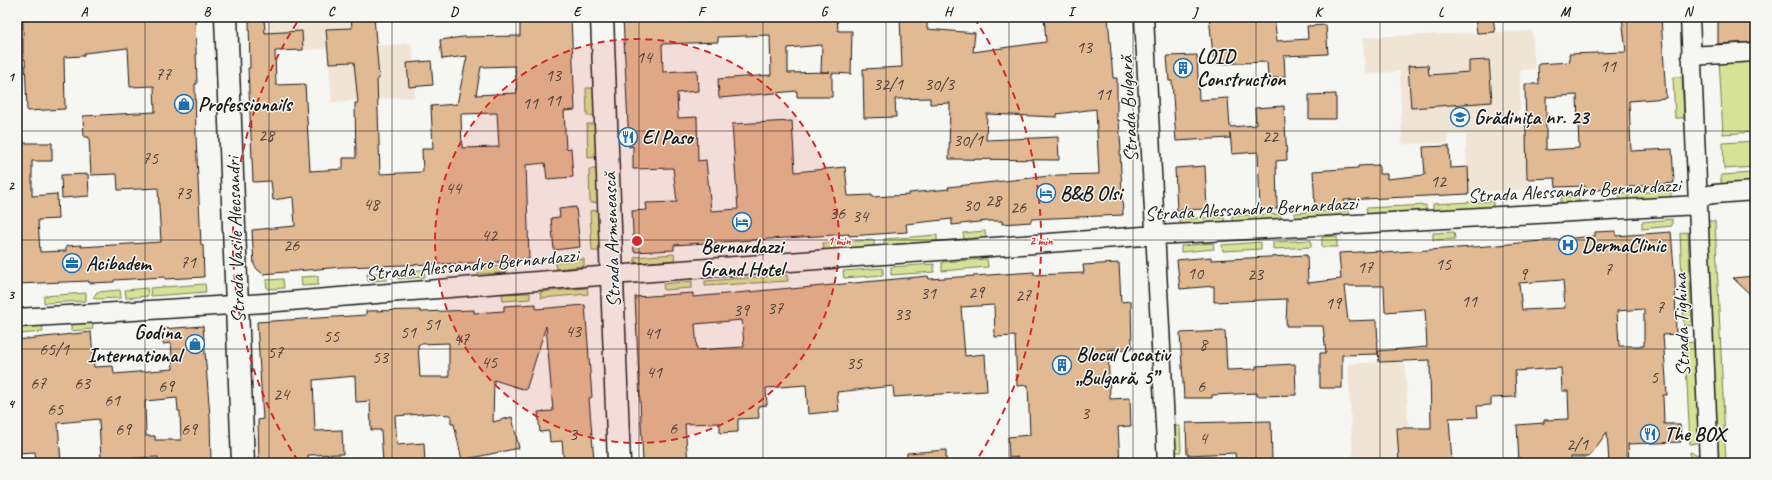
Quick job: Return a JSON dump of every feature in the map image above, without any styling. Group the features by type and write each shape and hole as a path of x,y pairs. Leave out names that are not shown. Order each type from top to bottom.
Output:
{"main road":[{"name":"Strada Vasile Alecsandri","path":"226,17 243,463"},
{"name":"Strada Armenească","path":"602,17 619,463"}],"street":[{"name":"Strada Bulgară","path":"1144,17 1157,235 1167,463"},
{"name":"Strada Tighina","path":"1690,17 1709,463"},
{"path":"1691,56 1755,52"},
{"name":"Strada Alessandro Bernardazzi","path":"17,318 237,304 1157,235 1698,201 1714,194 1755,191"}],"shaded area":[{"path":"249,17 374,17 376,46 412,43 415,97 332,102 328,49 250,52"},
{"name":"Grădinița nr. 23","path":"1532,31 1535,69 1520,70 1520,109 1518,110 1518,125 1527,125 1531,189 1467,192 1466,135 1448,135 1448,143 1402,144 1400,71 1365,74 1363,37"},
{"path":"1397,361 1397,363 1405,363 1410,463 1353,463 1348,364"}],"green space":[{"path":"1755,57 1755,132 1723,134 1719,58"},
{"path":"1673,77 1682,77 1684,118 1675,118"},
{"path":"586,88 595,88 597,115 587,116"},
{"path":"587,124 597,124 598,157 588,158"},
{"path":"1755,141 1755,167 1724,169 1723,143"},
{"path":"589,169 599,169 600,202 590,203"},
{"path":"1755,173 1755,184 1721,186 1721,175"},
{"path":"1671,191 1671,198 1620,200 1619,193"},
{"path":"1579,196 1579,203 1561,204 1561,197"},
{"path":"1493,201 1493,208 1433,211 1433,204"},
{"path":"1426,205 1426,212 1367,215 1366,208"},
{"path":"600,210 603,251 592,251 590,211"},
{"path":"1349,210 1349,217 1295,219 1295,213"},
{"path":"1280,214 1281,221 1232,223 1232,216"},
{"path":"1224,217 1225,224 1180,226 1180,219"},
{"path":"1672,219 1672,226 1642,229 1642,222"},
{"path":"1706,221 1715,221 1726,463 1717,463"},
{"path":"985,231 986,239 964,241 963,233"},
{"path":"1454,232 1455,239 1433,240 1433,233"},
{"path":"1688,232 1692,325 1684,326 1680,233"},
{"path":"937,235 937,243 884,247 884,239"},
{"path":"1337,236 1337,247 1322,247 1322,237"},
{"path":"874,240 874,248 824,250 823,243"},
{"path":"1311,240 1311,247 1273,249 1273,242"},
{"path":"1261,242 1261,249 1223,251 1222,245"},
{"path":"1213,243 1214,249 1181,252 1181,246"},
{"path":"674,254 675,260 635,263 635,257"},
{"path":"584,259 584,266 556,269 555,262"},
{"path":"987,259 988,267 942,271 942,262"},
{"path":"934,264 934,272 891,275 891,267"},
{"path":"506,266 506,273 478,274 479,267"},
{"path":"883,268 883,275 844,278 843,271"},
{"path":"424,270 425,277 398,279 397,271"},
{"path":"386,272 387,280 368,281 367,274"},
{"path":"787,275 788,281 705,286 705,281"},
{"path":"318,276 318,285 302,286 301,277"},
{"path":"283,279 284,288 267,289 266,280"},
{"path":"692,281 692,288 664,290 663,284"},
{"path":"205,284 206,292 151,296 150,288"},
{"path":"147,288 148,296 126,298 125,290"},
{"path":"587,288 588,294 541,298 540,292"},
{"path":"120,290 121,298 93,298 97,292"},
{"path":"86,293 86,301 44,303 44,296"},
{"path":"530,293 530,299 503,301 502,294"},
{"path":"92,321 93,329 71,331 71,322"},
{"path":"42,325 43,332 19,334 19,327"},
{"path":"1694,342 1699,440 1696,443 1690,444 1685,343"},
{"path":"1171,426 1180,426 1181,452 1171,452"},
{"path":"1690,452 1698,455 1700,463 1691,463"}],"building":[{"path":"23,17 195,17 197,84 195,84 196,136 204,277 165,279 165,277 89,283 89,281 17,284 17,166 21,143 52,143 52,161 32,161 32,196 57,194 58,219 38,220 40,252 66,251 66,246 81,245 81,247 161,242 158,188 118,190 117,174 91,175 89,137 84,137 83,116 155,112 154,86 130,87 128,48 84,53 84,56 64,57 65,109 27,111 25,59 23,59"},
{"path":"351,17 374,17 379,79 377,79 380,174 423,172 422,149 433,149 431,106 457,104 467,56 442,59 440,40 463,37 520,36 520,17 571,17 575,110 564,111 566,149 571,148 573,177 547,179 545,163 526,165 529,259 500,260 500,262 341,267 263,274 257,269 254,265 252,230 295,226 293,197 273,200 271,181 253,182 248,68 250,68 249,19 264,19 265,33 302,31 303,50 275,51 276,85 305,84 310,171 343,169 343,158 356,158 355,103 358,103 354,62 329,63 326,29 352,28","holes":["515,66 517,93 476,95 481,67","497,113 499,147 462,148 461,114"]},
{"path":"623,17 661,17 661,22 721,21 721,19 742,17 837,17 838,31 852,31 851,74 832,73 832,97 797,97 797,91 719,98 718,79 771,75 770,35 718,37 718,42 662,44 663,72 697,70 698,91 677,93 678,118 697,117 698,161 706,160 711,211 738,209 732,124 792,121 795,172 845,167 848,196 872,195 872,197 909,195 909,193 949,189 948,187 1059,175 1099,174 1096,109 1057,114 1057,117 987,114 986,140 1058,137 1059,160 949,159 950,103 930,104 930,98 895,99 896,117 864,118 863,69 902,67 900,17 927,17 927,29 975,33 973,52 1046,42 1044,17 1108,17 1113,78 1117,78 1117,120 1119,120 1121,151 1123,215 1031,219 1031,222 1002,224 1002,221 988,221 952,225 952,219 906,224 907,232 849,236 849,234 674,245 674,250 634,252 632,211 647,210 646,203 677,202 673,168 633,169 633,146 629,147","holes":["822,45 821,72 830,72 788,73 788,48"]},
{"path":"1209,17 1274,17 1277,41 1308,39 1307,26 1326,25 1328,54 1284,56 1285,77 1268,78 1267,62 1214,64"},
{"path":"1475,17 1493,17 1495,32 1477,33"},
{"path":"1622,17 1661,17 1666,98 1629,101 1631,151 1672,149 1674,183 1586,191 1585,186 1556,187 1555,178 1527,179 1525,84 1539,84 1538,64 1570,62 1569,54 1626,52","holes":["1577,95 1579,148 1546,150 1546,97"]},
{"path":"1718,17 1755,17 1755,42 1718,44"},
{"path":"1197,55 1199,100 1228,98 1230,127 1256,125 1255,108 1284,106 1287,160 1276,161 1277,209 1260,210 1258,152 1232,154 1230,133 1230,138 1176,141 1172,81 1169,81 1167,56"},
{"path":"1489,60 1492,102 1411,108 1408,66 1428,65 1429,75 1469,72 1469,61"},
{"path":"431,61 433,85 409,87 407,63"},
{"path":"1336,94 1336,119 1309,119 1309,95"},
{"path":"1449,146 1450,168 1468,167 1469,194 1344,200 1344,205 1315,207 1313,171 1379,165 1379,174 1387,174 1387,179 1425,175 1423,147"},
{"path":"1205,166 1207,209 1177,210 1175,168"},
{"path":"88,174 89,196 62,198 61,175"},
{"path":"576,207 580,247 554,250 551,218 560,217 559,209"},
{"path":"1616,231 1616,236 1671,232 1675,279 1676,334 1663,335 1667,395 1663,395 1664,424 1680,424 1681,442 1628,444 1629,463 1609,463 1607,432 1589,457 1571,457 1572,463 1519,463 1517,425 1544,423 1544,420 1569,419 1568,391 1562,391 1561,368 1515,371 1516,397 1491,398 1491,405 1477,406 1478,417 1449,418 1452,463 1399,463 1397,428 1431,428 1430,360 1379,362 1378,351 1427,347 1425,309 1385,312 1384,286 1344,286 1348,321 1377,320 1378,354 1342,355 1342,388 1320,388 1320,353 1326,353 1323,326 1286,326 1287,299 1214,302 1214,286 1180,289 1177,260 1211,257 1211,260 1307,255 1308,283 1341,279 1339,253 1382,251 1383,253 1488,246 1595,236 1595,232","holes":["1563,280 1565,308 1522,310 1519,283","1644,309 1644,346 1619,346 1617,311"]},
{"path":"1119,263 1121,302 1131,301 1132,349 1108,350 1110,399 1130,398 1131,426 1118,427 1120,463 1018,463 1018,457 1009,458 1008,437 1030,435 1028,385 1017,386 1015,336 995,337 994,305 961,307 965,356 985,354 987,391 894,397 893,386 837,392 839,411 808,414 806,385 766,388 767,405 758,406 759,418 738,419 738,432 720,433 720,423 685,424 688,463 643,463 635,297 693,293 693,297 928,276 929,279 1034,272 1034,275 1084,273 1083,265","holes":["742,320 744,347 697,350 695,324"]},
{"path":"1755,276 1755,299 1733,278"},
{"path":"536,304 536,309 585,305 592,397 589,398 594,461 564,463 562,441 550,442 549,431 540,432 538,412 553,411 546,326 526,390 494,380 493,422 512,417 519,448 462,460 454,424 451,424 451,415 435,413 395,416 397,445 424,443 425,463 383,463 381,430 371,430 370,401 356,402 355,376 313,380 315,431 342,430 343,454 308,455 308,463 259,463 258,420 263,419 257,322 366,315 366,311 420,310 420,312 474,310 474,313 504,311 504,306","holes":["449,343 449,377 420,377 418,345"]},
{"path":"203,326 210,417 211,463 158,463 158,457 101,460 99,419 58,423 61,463 36,463 35,452 17,453 17,340 91,332 94,367 113,366 114,374 173,369 171,343 163,344 162,329","holes":["177,398 178,411 180,411 181,440 155,440 155,436 146,436 145,401"]},
{"path":"1225,331 1227,370 1256,369 1256,366 1295,364 1296,395 1257,396 1257,393 1212,395 1212,398 1184,398 1180,333"},
{"path":"1271,421 1272,462 1236,463 1235,453 1187,455 1186,423"},
{"path":"946,450 946,463 907,463 907,453"}],"place":[{"name":"LOID Construction","path":"1183,68"},
{"name":"Professionails","path":"184,104"},
{"name":"Grădinița nr. 23","path":"1460,117"},
{"name":"El Paso","path":"628,137"},
{"name":"B&B Olsi","path":"1046,193"},
{"name":"Bernardazzi Grand Hotel","path":"742,222"},
{"name":"DermaClinic","path":"1568,245"},
{"name":"Acibadem","path":"72,263"},
{"name":"Godina International","path":"195,344"},
{"name":"Blocul Locativ „Bulgară, 5”","path":"1062,365"},
{"name":"The BOX","path":"1650,434"}]}
